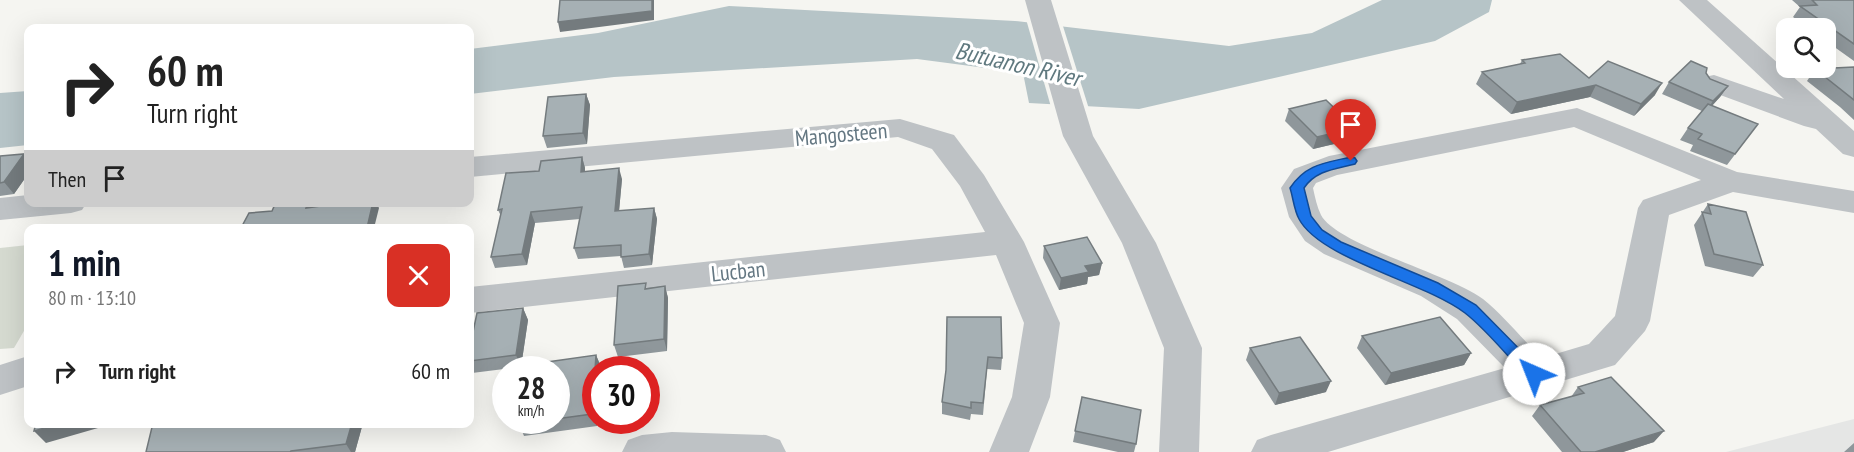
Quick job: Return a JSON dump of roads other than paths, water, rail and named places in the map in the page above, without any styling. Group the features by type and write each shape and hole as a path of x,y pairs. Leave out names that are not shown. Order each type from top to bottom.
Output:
{"street":[{"path":"1038,0 1078,136 1139,243 1183,348 1179,452"},
{"path":"1692,0 1854,147"},
{"path":"1714,83 1830,126"},
{"path":"1534,374 1470,309 1433,287 1336,246 1317,233 1305,217 1300,203 1297,188 1305,176 1329,166 1577,117 1731,181 1854,202"},
{"name":"Mangosteen","path":"474,167 900,128 942,142 973,182 1007,242 1042,323 1031,396 1009,452"},
{"path":"1270,452 1602,356 1632,321 1654,208 1731,181"},
{"path":"0,209 24,207"},
{"name":"Lucban","path":"474,300 1007,242"},
{"path":"0,380 24,372"},
{"path":"662,451 766,452"}],"water":[{"name":"Butuanon River","path":"1382,0 1492,0 1489,12 1435,41 1139,109 1029,103 1023,73 917,59 614,77 474,94 474,48 598,33 729,6 1015,21 1229,46 1312,33"},
{"path":"24,91 24,145 0,148 0,93"}]}
